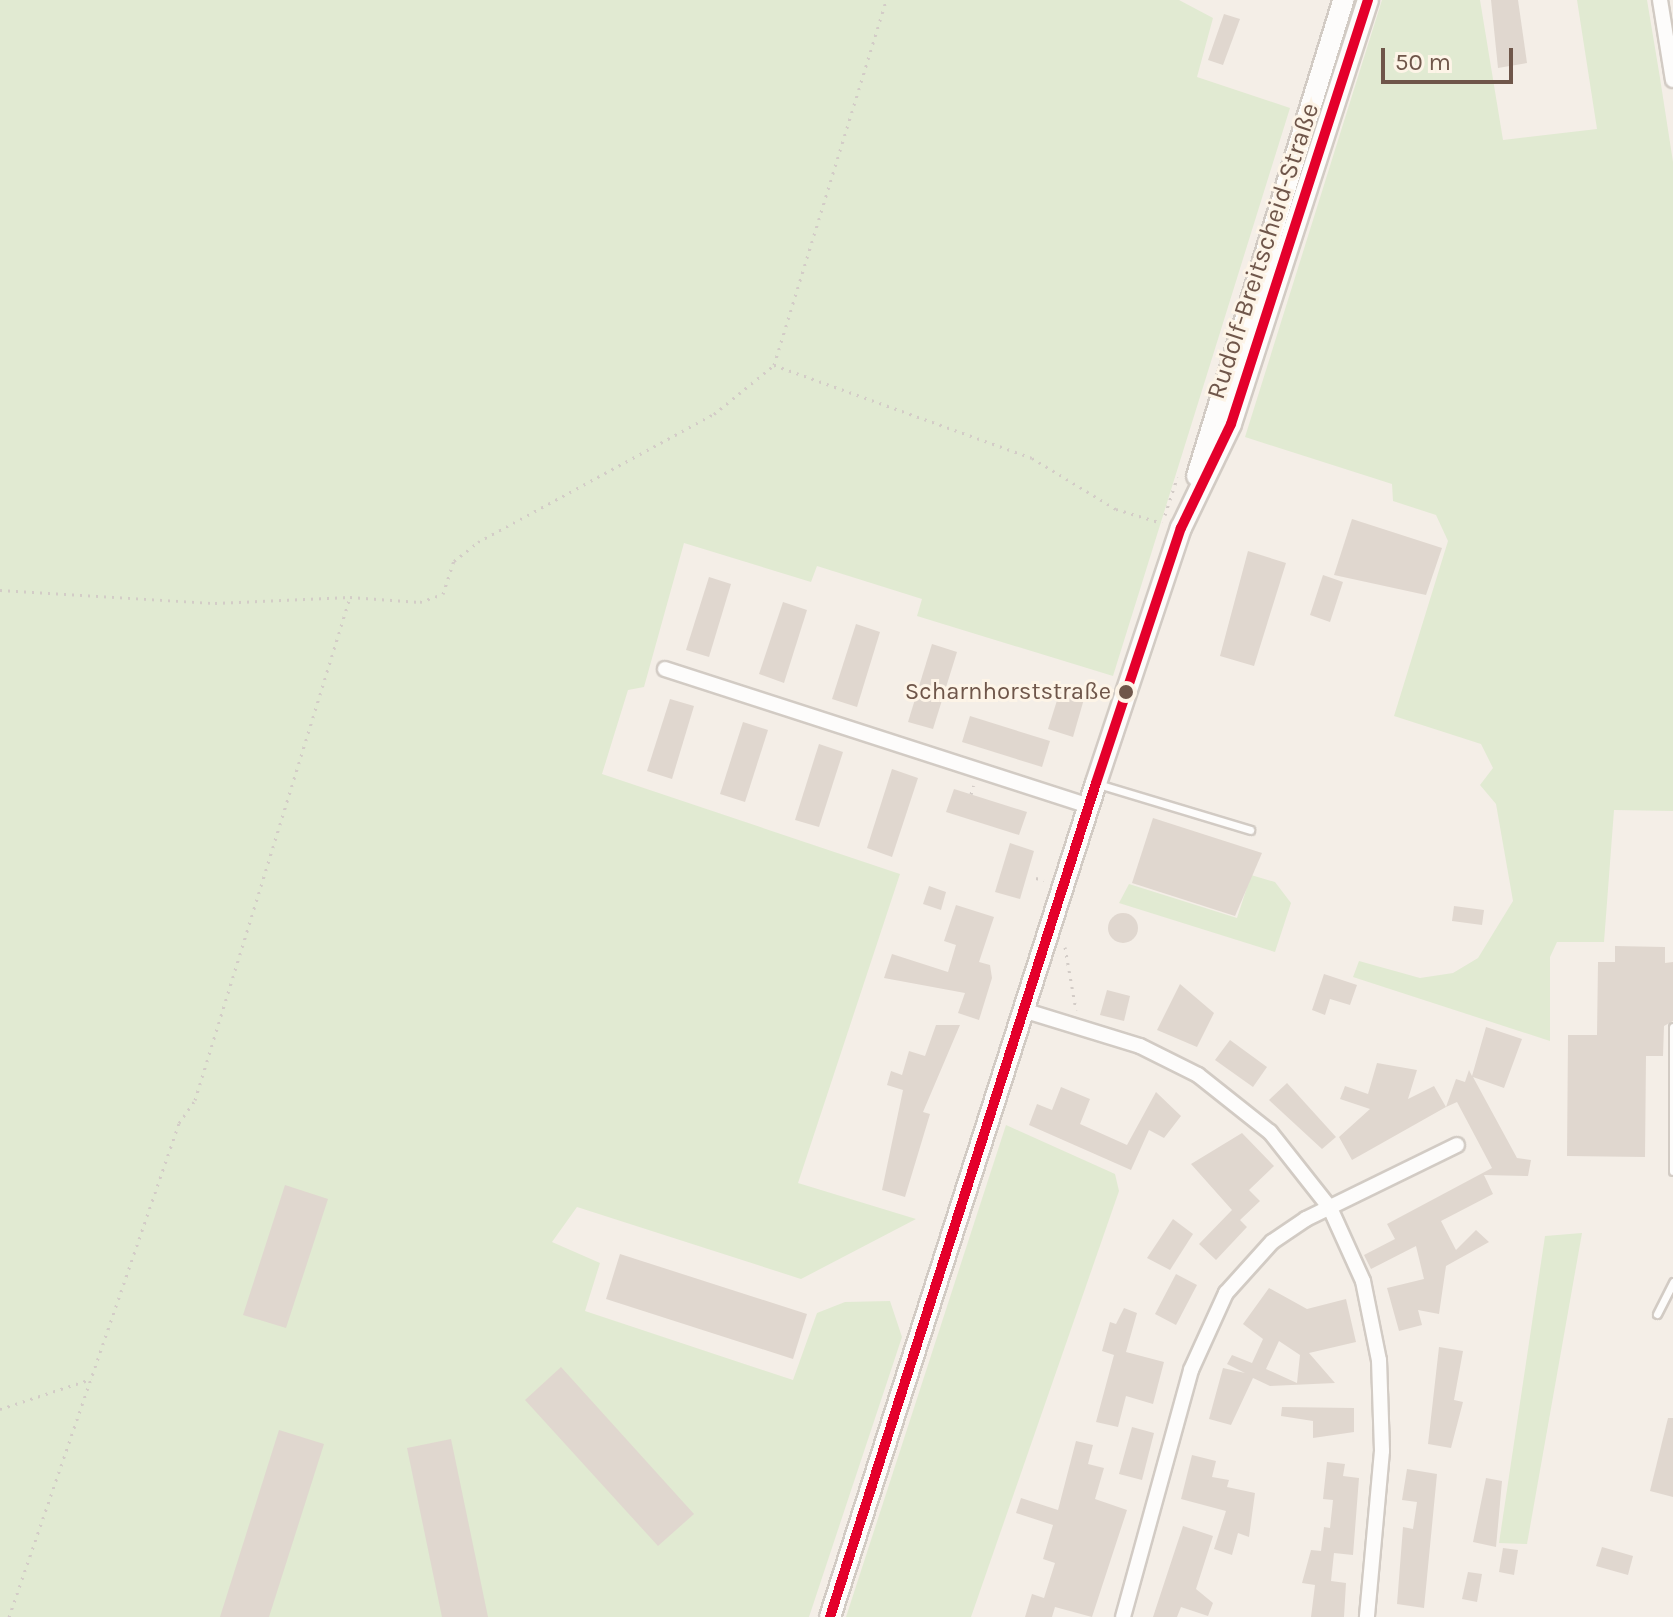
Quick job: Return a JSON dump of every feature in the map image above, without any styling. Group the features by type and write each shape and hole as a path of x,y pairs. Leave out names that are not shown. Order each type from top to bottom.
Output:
{"street":[{"name":"Rudolf-Breitscheid-Straße","path":"1191,504 1209,419 1343,0"},
{"name":"Rudolf-Breitscheid-Straße","path":"830,1617 1096,783 1181,528 1231,424 1368,0"},
{"path":"1660,0 1673,80"},
{"path":"665,669 1089,806"},
{"path":"1023,1010 1152,1051 1223,1093 1286,1148 1330,1208 1363,1281 1379,1360 1382,1451 1367,1617"},
{"path":"1123,1617 1204,1334 1249,1265 1330,1208 1457,1145"}],"lane":[{"path":"1096,783 1250,830"},
{"path":"1673,1027 1673,1171"},
{"path":"1657,1314 1673,1282"}],"path":[{"path":"0,590 215,603 350,597 420,602 443,594 454,561 478,542 714,414 774,365 886,0"},
{"path":"774,365 1032,458 1116,509 1181,528"},
{"path":"9,1617 179,1123 195,1100 350,597"},
{"path":"1050,928 1064,939 1078,1026"},
{"path":"0,1409 91,1379"}],"green space":[{"path":"0,0 1179,0 1213,18 1197,77 1290,108 1113,676 917,616 922,599 817,566 811,582 684,543 644,687 628,690 602,774 900,874 798,1183 916,1219 801,1279 577,1207 552,1242 600,1263 585,1311 793,1380 817,1313 845,1302 890,1301 902,1337 809,1617 0,1617"},
{"path":"1382,0 1480,0 1503,140 1597,129 1577,0 1647,0 1660,78 1673,162 1673,811 1614,810 1604,942 1557,942 1550,957 1550,1041 1353,977 1359,961 1420,978 1453,973 1478,958 1513,901 1496,804 1480,785 1493,768 1481,744 1394,716 1448,541 1436,515 1393,501 1392,484 1245,437"},
{"path":"1251,875 1275,882 1291,903 1275,952 1119,903 1129,884 1237,918"},
{"path":"1006,1125 1115,1174 1119,1191 971,1617 846,1617"},
{"path":"1582,1233 1527,1544 1499,1543 1545,1236"}],"building":[{"path":"1491,0 1518,0 1527,63 1498,68"},
{"path":"1224,14 1240,19 1223,65 1208,60"},
{"path":"1352,519 1442,548 1426,595 1334,575"},
{"path":"1248,551 1286,563 1254,666 1220,656"},
{"path":"1323,575 1343,582 1330,622 1310,615"},
{"path":"709,577 731,584 709,657 686,650"},
{"path":"783,602 807,610 784,683 759,674"},
{"path":"856,624 880,632 857,707 832,699"},
{"path":"932,644 957,652 933,729 908,722"},
{"path":"1060,691 1084,699 1073,737 1048,729"},
{"path":"670,699 694,706 672,779 647,771"},
{"path":"970,716 1050,741 1042,767 962,742"},
{"path":"743,722 768,730 745,802 720,794"},
{"path":"819,744 843,752 819,827 795,820"},
{"path":"892,769 918,778 892,857 867,848"},
{"path":"954,789 1027,812 1019,835 946,812"},
{"path":"1153,818 1262,853 1235,916 1132,883"},
{"path":"1010,843 1034,851 1020,899 995,892"},
{"path":"929,886 946,892 941,910 923,904"},
{"path":"956,905 994,917 979,962 990,965 992,978 979,1020 958,1013 965,993 884,978 892,954 948,972 956,945 944,941"},
{"path":"1454,906 1484,910 1482,925 1452,921"},
{"path":"1123,913 1134,917 1138,928 1134,939 1123,943 1112,939 1108,928 1112,917"},
{"path":"1615,946 1665,947 1665,963 1673,962 1673,1021 1664,1026 1663,1056 1646,1056 1645,1157 1567,1156 1568,1035 1597,1035 1598,962 1615,962"},
{"path":"1324,974 1357,985 1350,1005 1330,999 1325,1015 1312,1010"},
{"path":"1180,984 1214,1013 1197,1047 1157,1030"},
{"path":"1107,990 1130,996 1124,1021 1100,1015"},
{"path":"936,1025 960,1025 923,1112 930,1114 905,1197 882,1190 903,1090 887,1085 891,1071 902,1075 909,1051 925,1056"},
{"path":"1486,1027 1522,1039 1504,1088 1473,1077 1517,1158 1531,1160 1528,1176 1484,1175 1493,1194 1441,1221 1456,1250 1476,1230 1489,1242 1446,1266 1439,1314 1418,1310 1422,1325 1399,1331 1387,1288 1424,1279 1416,1246 1371,1269 1364,1255 1395,1239 1387,1224 1492,1168 1457,1102 1446,1107 1456,1079 1465,1082 1469,1070 1472,1076"},
{"path":"1230,1040 1267,1067 1253,1087 1215,1060"},
{"path":"1377,1063 1417,1070 1408,1099 1434,1086 1446,1107 1352,1160 1339,1137 1370,1109 1340,1099 1345,1086 1368,1094"},
{"path":"1287,1083 1336,1137 1322,1149 1269,1100"},
{"path":"1061,1087 1090,1099 1080,1124 1127,1145 1156,1092 1181,1116 1164,1138 1149,1130 1131,1170 1029,1125 1037,1104 1052,1110"},
{"path":"1242,1133 1274,1166 1249,1190 1260,1201 1240,1220 1247,1227 1216,1260 1199,1244 1232,1210 1191,1164"},
{"path":"285,1185 328,1199 286,1328 243,1315"},
{"path":"1173,1219 1193,1234 1170,1270 1147,1258"},
{"path":"620,1254 807,1314 793,1359 606,1299"},
{"path":"1176,1274 1197,1285 1176,1325 1155,1314"},
{"path":"1269,1288 1307,1309 1346,1299 1356,1342 1309,1353 1335,1383 1270,1386 1253,1378 1231,1425 1209,1419 1223,1368 1245,1373 1227,1364 1232,1355 1252,1363 1263,1339 1243,1324","holes":["1279,1341 1300,1355 1297,1383 1266,1369"]},
{"path":"1124,1308 1137,1313 1126,1352 1164,1362 1153,1404 1126,1396 1118,1427 1096,1422 1114,1355 1102,1351 1110,1322 1116,1324"},
{"path":"1439,1347 1463,1351 1454,1400 1463,1402 1451,1448 1428,1444"},
{"path":"561,1367 694,1514 658,1546 525,1400"},
{"path":"1282,1407 1354,1408 1354,1432 1313,1438 1313,1421 1281,1416"},
{"path":"1668,1418 1673,1418 1673,1497 1650,1491"},
{"path":"1132,1427 1154,1433 1142,1480 1119,1474"},
{"path":"279,1430 324,1444 269,1617 220,1617"},
{"path":"451,1439 488,1617 442,1617 407,1448"},
{"path":"1076,1441 1093,1445 1088,1464 1104,1468 1095,1499 1127,1510 1092,1617 1055,1607 1052,1617 1025,1617 1032,1594 1044,1598 1055,1563 1043,1559 1053,1525 1016,1513 1021,1498 1058,1510"},
{"path":"1192,1455 1216,1461 1212,1477 1229,1480 1227,1487 1255,1493 1249,1537 1238,1533 1232,1555 1214,1549 1226,1511 1181,1499"},
{"path":"1327,1462 1345,1464 1343,1476 1359,1478 1353,1555 1334,1553 1331,1581 1346,1583 1344,1617 1311,1617 1315,1585 1302,1583 1311,1550 1321,1551 1324,1527 1330,1528 1333,1500 1323,1499"},
{"path":"1407,1469 1437,1474 1424,1608 1397,1604 1403,1527 1413,1529 1417,1502 1402,1500"},
{"path":"1486,1478 1502,1481 1496,1547 1473,1542"},
{"path":"1183,1526 1213,1536 1196,1589 1213,1603 1208,1616 1181,1607 1177,1617 1153,1617"},
{"path":"1602,1547 1633,1556 1628,1575 1596,1566"},
{"path":"1503,1548 1518,1550 1514,1575 1499,1572"},
{"path":"1468,1572 1482,1574 1477,1602 1462,1599"}],"transit line":[{"path":"830,1617 1096,783 1181,528 1231,424 1368,0"}],"place":[{"name":"Scharnhorststraße","path":"1126,692"}]}
